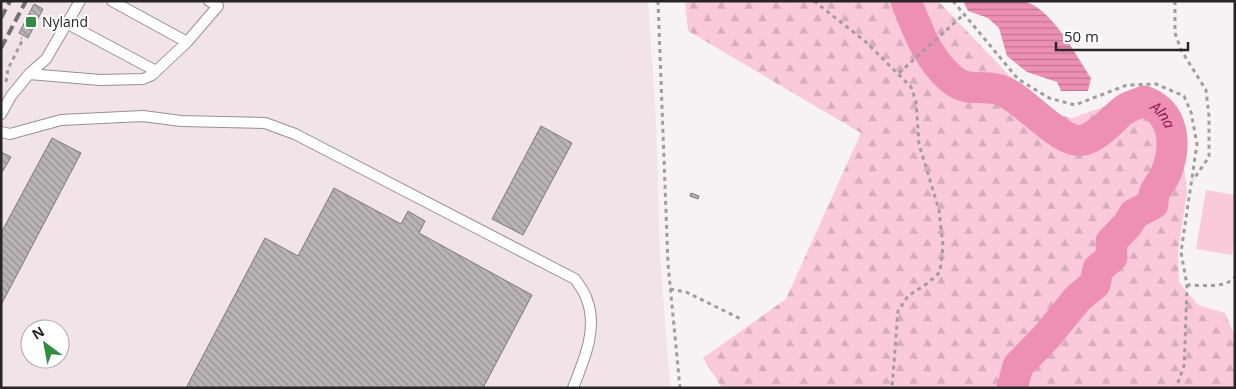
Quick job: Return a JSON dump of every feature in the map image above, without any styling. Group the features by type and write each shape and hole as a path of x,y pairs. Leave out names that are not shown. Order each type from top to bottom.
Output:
{"lane":[{"path":"1,114 11,96 29,74 43,63 80,1"},
{"path":"112,1 187,42"},
{"path":"29,74 100,80 143,79 156,71 187,42 218,6 209,1"},
{"path":"68,24 156,71"},
{"path":"1,132 10,134 61,120 143,116 181,120 265,123 295,134 575,279 587,300 591,329 585,358 573,388"}],"path":[{"path":"658,1 670,289 680,388"},
{"path":"814,1 866,42 911,87 916,102 919,144 939,210 943,246 940,272 928,283 908,296 898,311 894,332 892,388"},
{"path":"953,1 1018,78 1049,98 1075,105 1127,85 1156,84 1184,96 1190,112 1197,144 1181,252 1187,285 1184,366 1176,388"},
{"path":"1175,1 1175,33 1181,50 1206,90 1209,116 1209,157 1192,183"},
{"path":"899,73 963,15"},
{"path":"11,96 7,90 6,75 23,40 21,38"},
{"path":"1187,285 1215,286 1232,280 1235,277"},
{"path":"670,289 686,292 743,320"}],"shaded area":[{"name":"Nyland","path":"1,1 648,1 656,120 660,257 670,388 1,388"},
{"path":"966,1 1021,1 1032,4 1042,11 1061,32 1091,78 1088,91 1061,91 1057,82 1027,72 1007,56 999,28 988,18 968,11 964,3"}],"green space":[{"path":"685,1 938,1 1043,111 1072,118 1131,97 1154,101 1168,117 1182,150 1187,192 1178,251 1179,282 1198,305 1225,313 1235,336 1235,388 722,388 703,358 786,299 861,133 688,31"},
{"path":"1206,190 1235,195 1235,237 1232,255 1196,249"}],"building":[{"path":"34,4 43,9 28,38 19,33"},
{"path":"541,126 572,143 523,235 492,219"},
{"path":"52,138 81,153 1,305 1,233"},
{"path":"1,152 11,157 1,174"},
{"path":"334,188 401,224 408,211 425,221 419,233 532,295 483,388 186,388 265,238 298,256"},
{"path":"691,193 699,196 698,199 690,196"}],"waterway":[{"name":"Alna","path":"906,1 917,29 931,56 952,79 965,86 991,88 1010,94 1064,136 1074,140 1090,138 1126,109 1144,101 1162,113 1171,131 1172,152 1164,178 1153,198 1153,204 1134,214 1128,224 1111,242 1112,257 1098,269 1095,284 1078,298 1047,336 1018,366 1012,388"}],"railway":[{"path":"1,18 10,1"},
{"path":"1,48 26,1"}],"place":[{"name":"Nyland","path":"31,22"}]}
